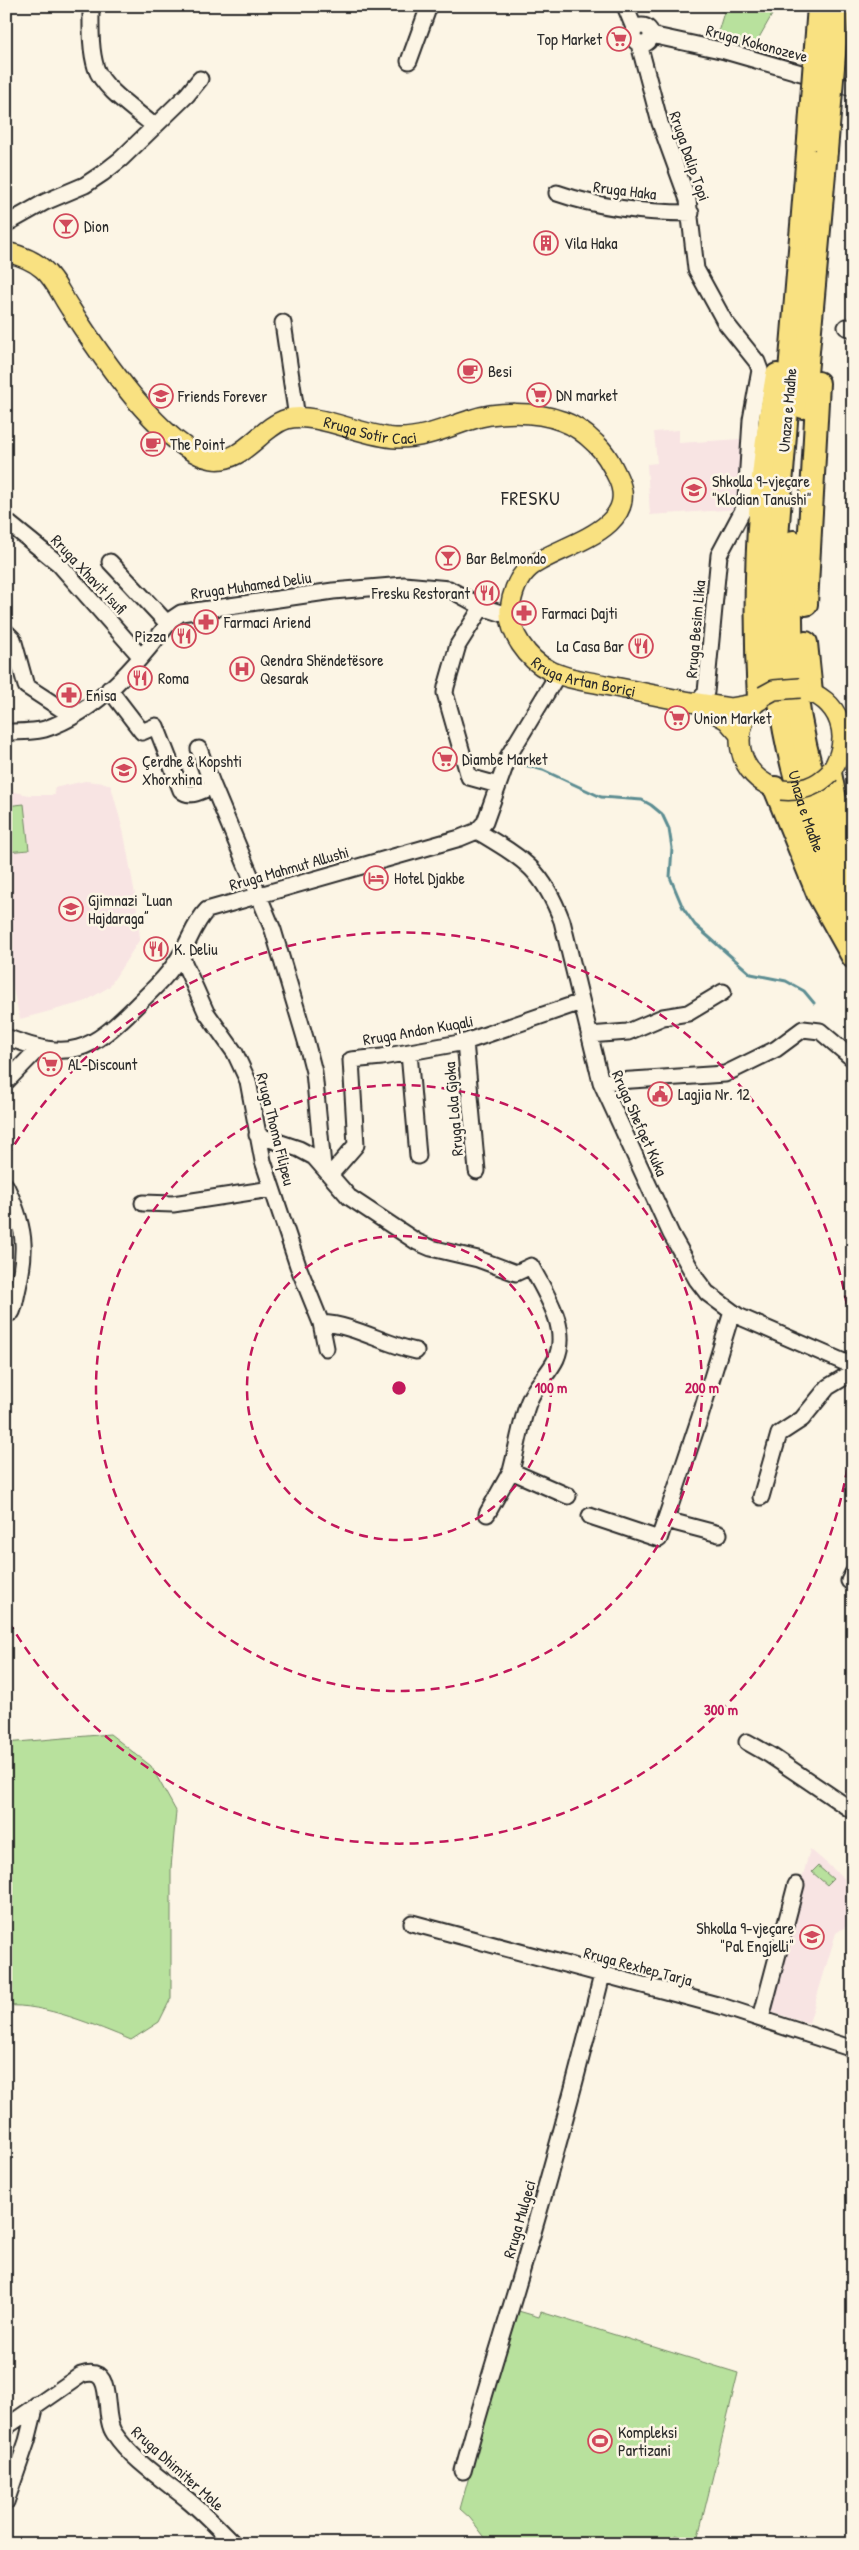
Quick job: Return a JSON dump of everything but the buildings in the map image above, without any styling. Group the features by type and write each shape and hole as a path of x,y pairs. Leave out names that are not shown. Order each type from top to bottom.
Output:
{"highway":[{"name":"Unaza e Madhe","path":"817,146 814,76 818,6"},
{"name":"Unaza e Madhe","path":"838,6 797,279 774,624 777,679 784,732 804,809 829,873 853,922"},
{"path":"811,692 805,628 817,419 817,146"},
{"path":"817,250 792,563 791,631 793,676 800,725 820,804 853,886"},
{"path":"759,700 756,604 766,447 773,399 797,279"},
{"path":"830,773 835,799 853,844"},
{"path":"778,789 819,896 853,957"}],"main road":[{"name":"Rruga Sotir Caci","path":"6,252 33,262 49,275 117,376 158,422 191,450 215,459 230,458 276,424 297,418 397,438 426,434 486,416 526,415 564,421 600,447 609,459 621,485 620,506 612,520 597,533 526,570 515,589 510,616"},
{"name":"Rruga Artan Boriçi","path":"510,616 514,632 528,653 538,663 558,674 730,708 759,700 787,688 811,692 828,703 846,721 843,736 847,748 830,773 814,786 804,789 778,789"},
{"path":"759,700 745,716 740,735 741,752 750,770 757,778 778,789"},
{"name":"Rruga Artan Boriçi","path":"692,702 727,720 740,735"}],"street":[{"path":"91,6 92,42 97,70 110,88 154,126"},
{"path":"409,61 429,6"},
{"name":"Rruga Dalip Topi","path":"625,6 642,36 657,113 686,192 691,213 692,248 696,269 725,322 757,362 760,370 751,420 746,499 743,510 719,555"},
{"name":"Rruga Kokonozeve","path":"642,36 725,51 853,88"},
{"path":"6,224 45,202 85,185 103,173 121,159 187,95 200,79"},
{"name":"Rruga Haka","path":"557,193 586,203 610,208 691,213"},
{"path":"283,323 297,418"},
{"name":"Rruga Xhavit Isufi","path":"6,520 59,564 141,657"},
{"name":"Rruga Besim Lika","path":"692,702 706,692 719,555"},
{"path":"110,562 168,624"},
{"name":"Rruga Muhamed Deliu","path":"6,732 42,730 72,716 109,689 141,657 168,624 180,613 304,595 388,586 420,586 449,589 482,607 510,616"},
{"path":"482,607 458,645 445,693 469,777 498,785"},
{"path":"6,632 13,639 12,653 26,686 72,716"},
{"path":"477,831 489,813 506,762 558,674"},
{"path":"109,689 142,732 156,726 181,790 185,794 191,795 213,786"},
{"path":"199,749 273,930 312,1064 326,1170"},
{"name":"Rruga Mahmut Allushi","path":"38,1049 76,1049 100,1039 152,990 180,956 207,910 469,836 477,831"},
{"name":"Rruga Shefqet Kuka","path":"477,831 526,863 546,884 562,921 588,1036 601,1082 684,1259 707,1293 732,1312 853,1366"},
{"name":"Rruga Thoma Filipeu","path":"180,956 206,1012 242,1067 248,1080 257,1135 271,1188 320,1324 326,1348"},
{"path":"588,1036 628,1032 663,1016 688,1012 723,992"},
{"name":"Rruga Andon Kuqali","path":"326,1170 356,1145 351,1060 409,1053 465,1042 581,1002"},
{"path":"601,1082 712,1077 736,1071 776,1049 804,1029 820,1031 853,1059"},
{"path":"6,1037 38,1049 6,1082"},
{"name":"Rruga Lola Gjoka","path":"465,1042 477,1172"},
{"path":"409,1053 418,1156"},
{"path":"257,1135 299,1149 326,1170 349,1197 417,1242 431,1248 478,1259 516,1273 531,1266 556,1318 559,1346 556,1359 534,1390 528,1403 510,1471 487,1514"},
{"path":"6,1186 20,1218 25,1242 14,1306 12,1312 6,1315"},
{"path":"143,1202 173,1204 271,1188"},
{"path":"590,1516 660,1539 732,1312"},
{"path":"320,1324 360,1331 400,1348 416,1351"},
{"path":"761,1497 779,1434 802,1419 828,1387 853,1372"},
{"path":"510,1471 568,1496"},
{"path":"666,1520 719,1534"},
{"path":"747,1742 853,1811"},
{"path":"761,2018 796,1885"},
{"name":"Rruga Rexhep Tarja","path":"412,1922 761,2018 853,2049"},
{"name":"Rruga Mulgeci","path":"463,2471 498,2345 520,2278 558,2146 602,1975"},
{"name":"Rruga Dhimiter Mole","path":"6,2427 81,2375 94,2373 100,2375 106,2386 109,2421 116,2436 139,2460 189,2500 234,2544"},
{"path":"6,2502 27,2442 36,2405"}],"shaded area":[{"name":"Shkolla 9-vjeçare \"Klodian Tanushi\"","path":"679,430 679,443 741,439 740,509 650,515 647,464 657,463 654,432"},
{"name":"Gjimnazi “Luan Hajdaraga”","path":"85,781 105,783 111,786 124,834 136,900 140,939 109,987 84,1002 20,1019 6,959 6,790 29,795 55,795 54,788"},
{"name":"Shkolla 9-vjeçare \"Pal Engjelli\"","path":"810,1849 853,1886 853,1922 836,1933 809,2023 767,2011"}],"green space":[{"path":"706,6 777,6 752,50 716,39 724,12"},
{"path":"24,804 29,850 6,852 6,806"},
{"path":"110,1734 151,1766 176,1811 171,1868 171,1998 159,2022 131,2040 86,2022 53,2012 21,2006 6,2006 6,1743"},
{"path":"818,1866 833,1879 827,1885 812,1872"},
{"name":"Kompleksi Partizani","path":"515,2310 539,2317 541,2312 738,2373 697,2541 675,2535 672,2544 490,2544 470,2518 460,2509"}],"waterway":[{"path":"511,761 543,770 601,797 642,800 651,805 662,814 669,829 672,848 670,877 683,908 695,925 751,974 786,981 804,991 814,1003"}],"place":[{"name":"Top Market","path":"619,39"},
{"name":"Dion","path":"66,226"},
{"name":"Vila Haka","path":"546,243"},
{"name":"Besi","path":"470,371"},
{"name":"DN market","path":"539,395"},
{"name":"Friends Forever","path":"161,396"},
{"name":"The Point","path":"153,444"},
{"name":"Shkolla 9-vjeçare \"Klodian Tanushi\"","path":"694,490"},
{"name":"Bar Belmondo","path":"448,558"},
{"name":"Fresku Restorant","path":"487,593"},
{"name":"Farmaci Dajti","path":"524,613"},
{"name":"Farmaci Ariend","path":"206,622"},
{"name":"Pizza","path":"184,636"},
{"name":"La Casa Bar","path":"641,646"},
{"name":"Qendra Shëndetësore Qesarak","path":"242,669"},
{"name":"Roma","path":"140,678"},
{"name":"Enisa","path":"69,695"},
{"name":"Union Market","path":"677,718"},
{"name":"Diambe Market","path":"445,759"},
{"name":"Çerdhe & Kopshti Xhorxhina","path":"124,770"},
{"name":"Hotel Djakbe","path":"376,878"},
{"name":"Gjimnazi “Luan Hajdaraga”","path":"71,909"},
{"name":"K. Deliu","path":"156,949"},
{"name":"AL-Discount","path":"50,1064"},
{"name":"Lagjia Nr. 12","path":"660,1094"},
{"name":"Shkolla 9-vjeçare \"Pal Engjelli\"","path":"812,1937"},
{"name":"Kompleksi Partizani","path":"600,2441"}],"district":[{"name":"FRESKU","path":"531,498"}]}
